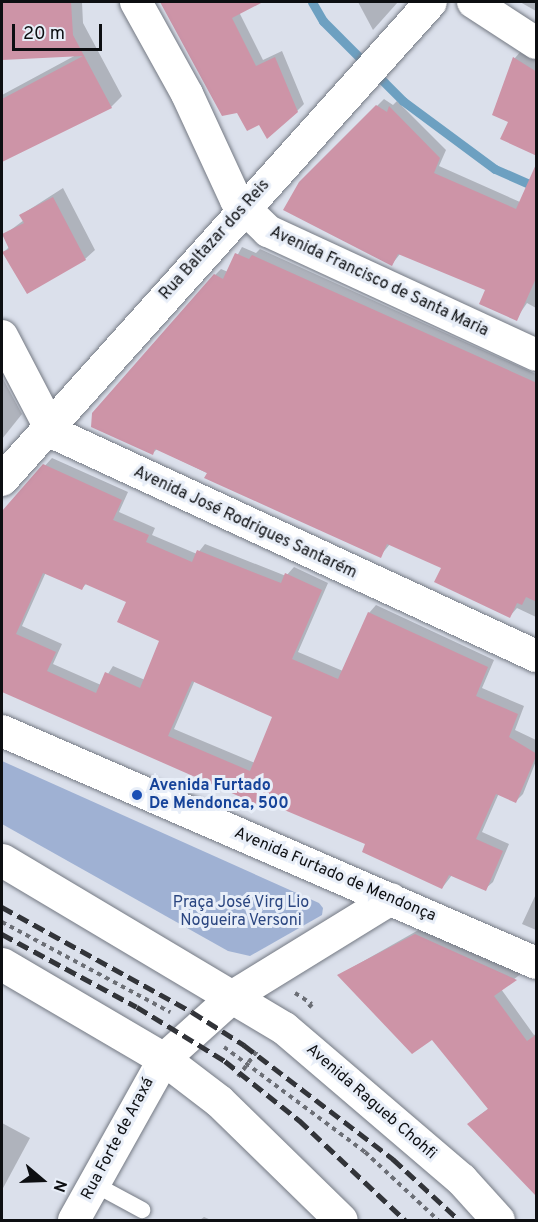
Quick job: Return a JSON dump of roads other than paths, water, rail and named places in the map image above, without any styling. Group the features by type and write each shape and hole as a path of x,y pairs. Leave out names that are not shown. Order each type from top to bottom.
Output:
{"highway":[{"name":"Avenida Ragueb Chohfi","path":"2,860 235,995 284,1028 460,1179 498,1221"},
{"path":"8,975 164,1059 219,1101 341,1221"}],"street":[{"name":"Avenida Francisco de Santa Maria","path":"136,2 187,94 236,200 268,231 537,355"},
{"name":"Rua Baltazar dos Reis","path":"2,480 431,2"},
{"path":"473,2 537,43"},
{"path":"2,336 49,426"},
{"name":"Avenida José Rodrigues Santarém","path":"49,426 94,454 537,656"},
{"name":"Avenida Furtado de Mendonça","path":"2,731 537,963"},
{"path":"164,1059 235,995 270,976 391,899"},
{"name":"Rua Forte de Araxá","path":"74,1221 164,1059"}],"lane":[{"path":"94,1184 142,1210"}],"waterway":[{"path":"312,2 323,21 403,101 495,169 536,187"}],"railway":[{"path":"2,907 192,1012 244,1045 393,1159 459,1220"},
{"path":"2,934 137,1007 225,1061 299,1120 405,1220"}],"place":[{"name":"Avenida Furtado De Mendonca, 500","path":"137,795"}],"park label":[{"name":"Praça José Virg Lio Nogueira Versoni","path":"241,912"}]}
